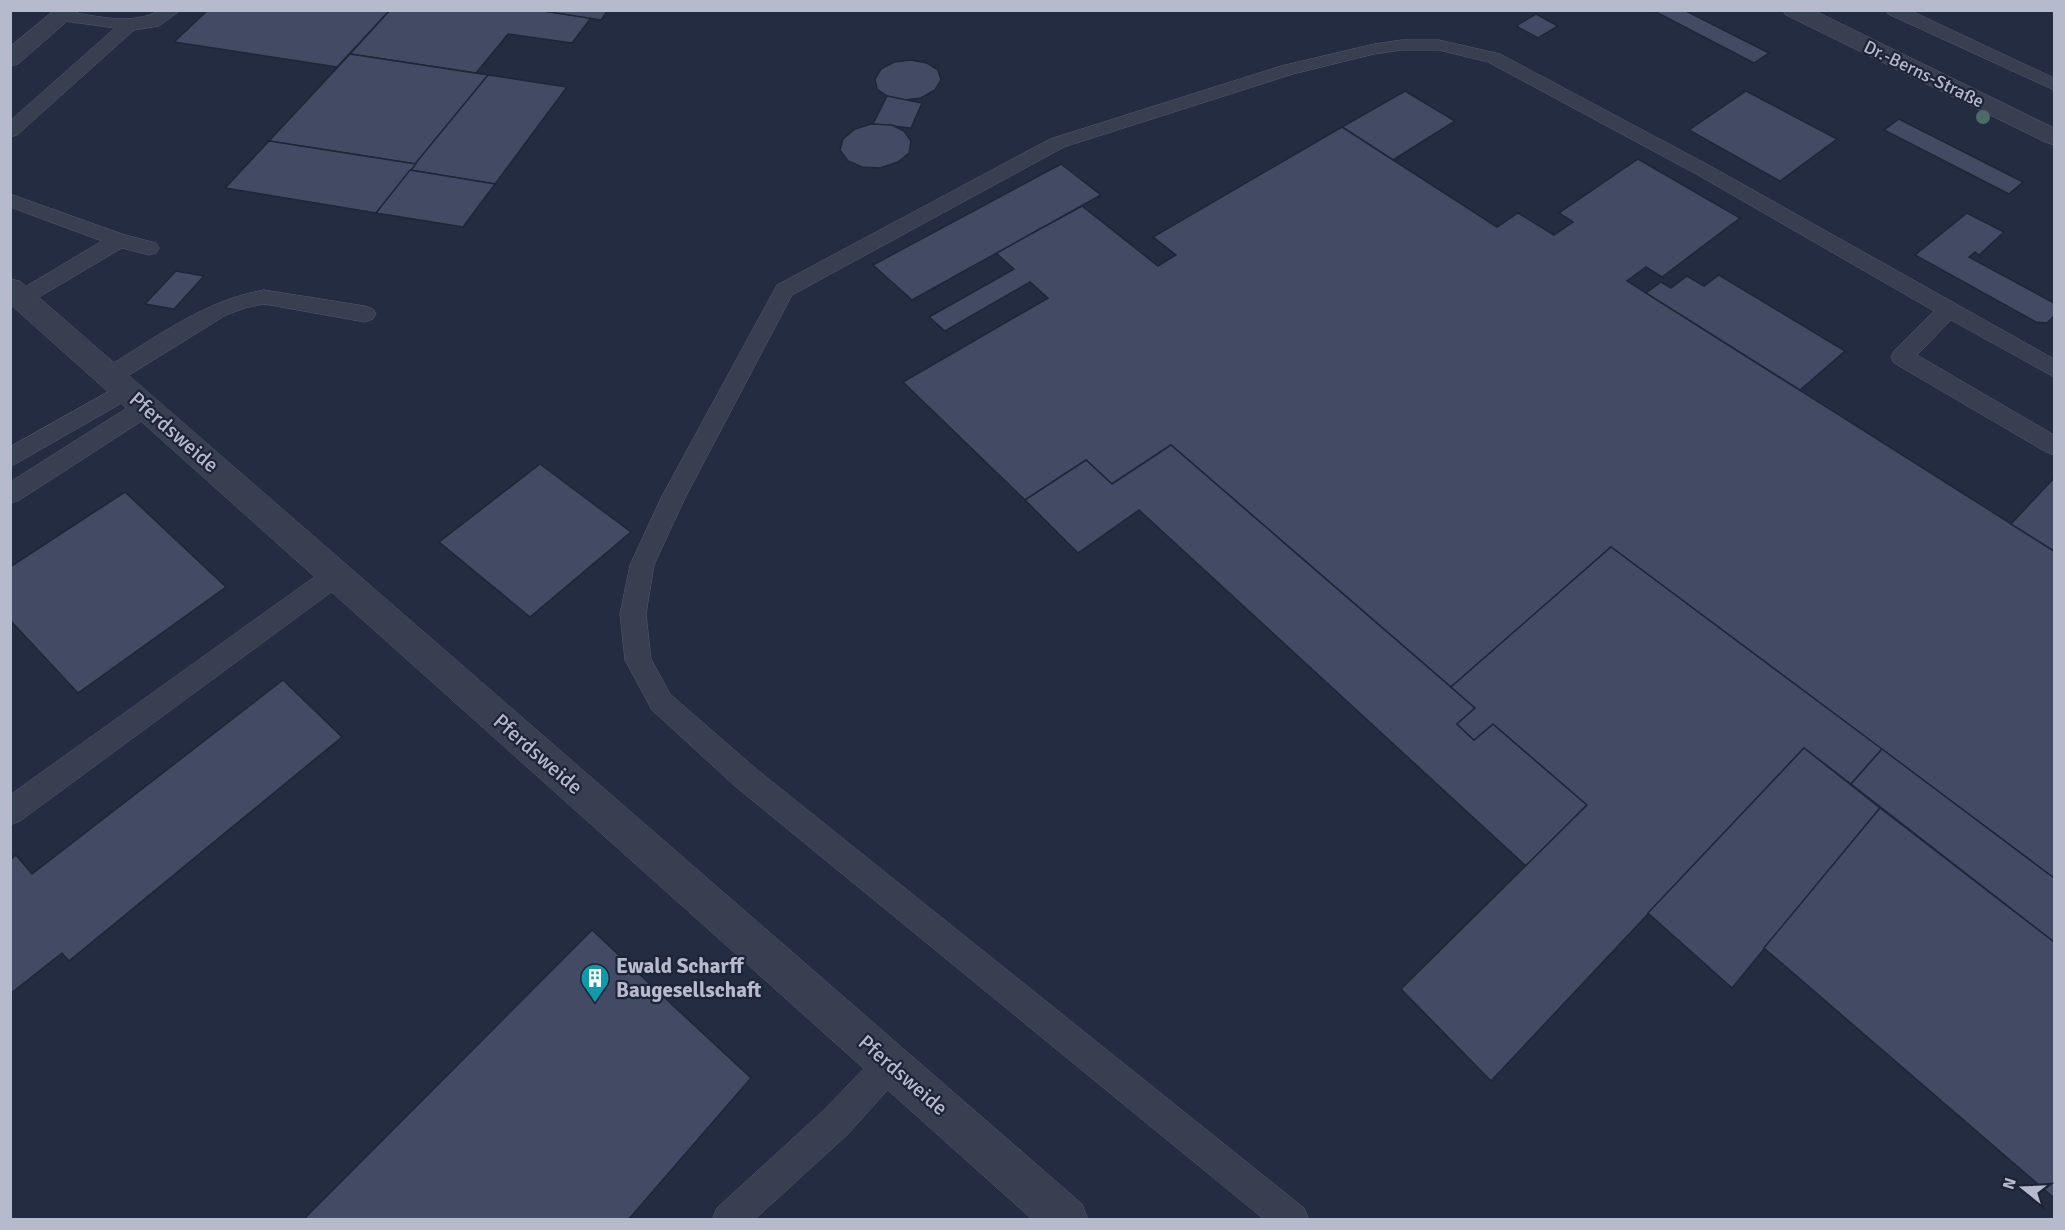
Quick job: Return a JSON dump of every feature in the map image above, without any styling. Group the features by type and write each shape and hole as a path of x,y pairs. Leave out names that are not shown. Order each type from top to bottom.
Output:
{"street":[{"name":"Dr.-Berns-Straße","path":"1794,10 2055,137"},
{"path":"10,59 66,13"},
{"name":"Pferdsweide","path":"16,293 1066,1220"}],"lane":[{"path":"66,13 129,25 153,22 173,10"},
{"path":"1894,10 2055,85"},
{"path":"10,131 129,25"},
{"path":"1292,1220 745,777 661,702 639,660 633,614 642,565 673,498 784,290 1057,143 1287,70 1374,49 1402,45 1439,45 1494,58 1705,171 2055,369"},
{"path":"10,200 119,240 149,248"},
{"path":"16,293 119,240"},
{"path":"10,494 218,310 242,301 264,297 365,314"},
{"path":"1949,309 1902,357 2055,446"},
{"path":"10,458 127,391"},
{"path":"10,812 336,575"},
{"path":"729,1220 836,1122 890,1064"}],"building":[{"path":"208,10 390,10 337,67 174,42"},
{"path":"390,10 537,10 591,18 572,43 508,34 476,73 350,54"},
{"path":"537,10 608,10 601,20"},
{"path":"1652,10 1684,10 1769,53 1754,63"},
{"path":"1536,14 1558,26 1538,38 1516,26"},
{"path":"350,54 488,75 416,164 269,141"},
{"path":"911,60 927,63 938,70 941,80 935,90 921,98 904,100 887,96 877,89 875,79 881,69 894,62"},
{"path":"488,75 567,87 495,184 410,170"},
{"path":"1405,91 1455,121 1393,160 1342,127"},
{"path":"1746,91 1837,139 1780,181 1689,130"},
{"path":"887,96 922,103 911,128 873,124"},
{"path":"1899,119 2023,182 2009,194 1884,130"},
{"path":"871,124 892,125 904,131 911,141 909,153 898,162 880,168 862,167 848,161 840,150 843,139 855,129"},
{"path":"1342,127 1497,227 1518,213 1554,235 1573,222 1559,213 1638,159 1740,218 1662,277 1646,267 1627,281 2054,551 2054,878 1611,547 1451,687 1171,445 1112,484 1086,460 1025,500 903,382 1048,298 1030,282 945,331 929,317 1014,269 996,253 1082,206 1158,266 1176,255 1153,237"},
{"path":"269,141 416,164 376,213 225,188"},
{"path":"1061,164 1101,195 912,300 873,265"},
{"path":"410,170 495,184 463,227 376,213"},
{"path":"1967,213 2004,232 1979,255 1975,252 1969,257 2054,303 2054,316 2047,323 2036,322 1915,255"},
{"path":"176,271 204,276 174,309 145,304"},
{"path":"1719,275 1845,351 1800,390 1646,293 1661,282 1671,288 1687,276 1704,286"},
{"path":"1171,445 1475,708 1457,724 1474,740 1493,724 1587,805 1526,866 1139,510 1078,553 1025,500 1086,460 1112,484"},
{"path":"540,464 631,532 530,617 439,542"},
{"path":"2054,478 2054,551 2011,524"},
{"path":"125,492 226,587 78,693 10,620 10,567"},
{"path":"1611,547 1882,749 1851,784 1804,748 1491,1081 1401,989 1587,805 1493,724 1474,740 1457,724 1475,708 1451,687"},
{"path":"283,680 342,737 69,961 62,953 10,994 10,860 16,855 32,874"},
{"path":"1804,748 1880,808 1732,988 1648,913"},
{"path":"1882,749 2054,878 2054,942 1851,784"},
{"path":"1880,808 2054,942 2054,1198 1764,948"},
{"name":"Ewald Scharff Baugesellschaft","path":"592,930 751,1078 628,1220 303,1220"}],"place":[{"name":"Ewald Scharff Baugesellschaft","path":"595,1004"}]}
